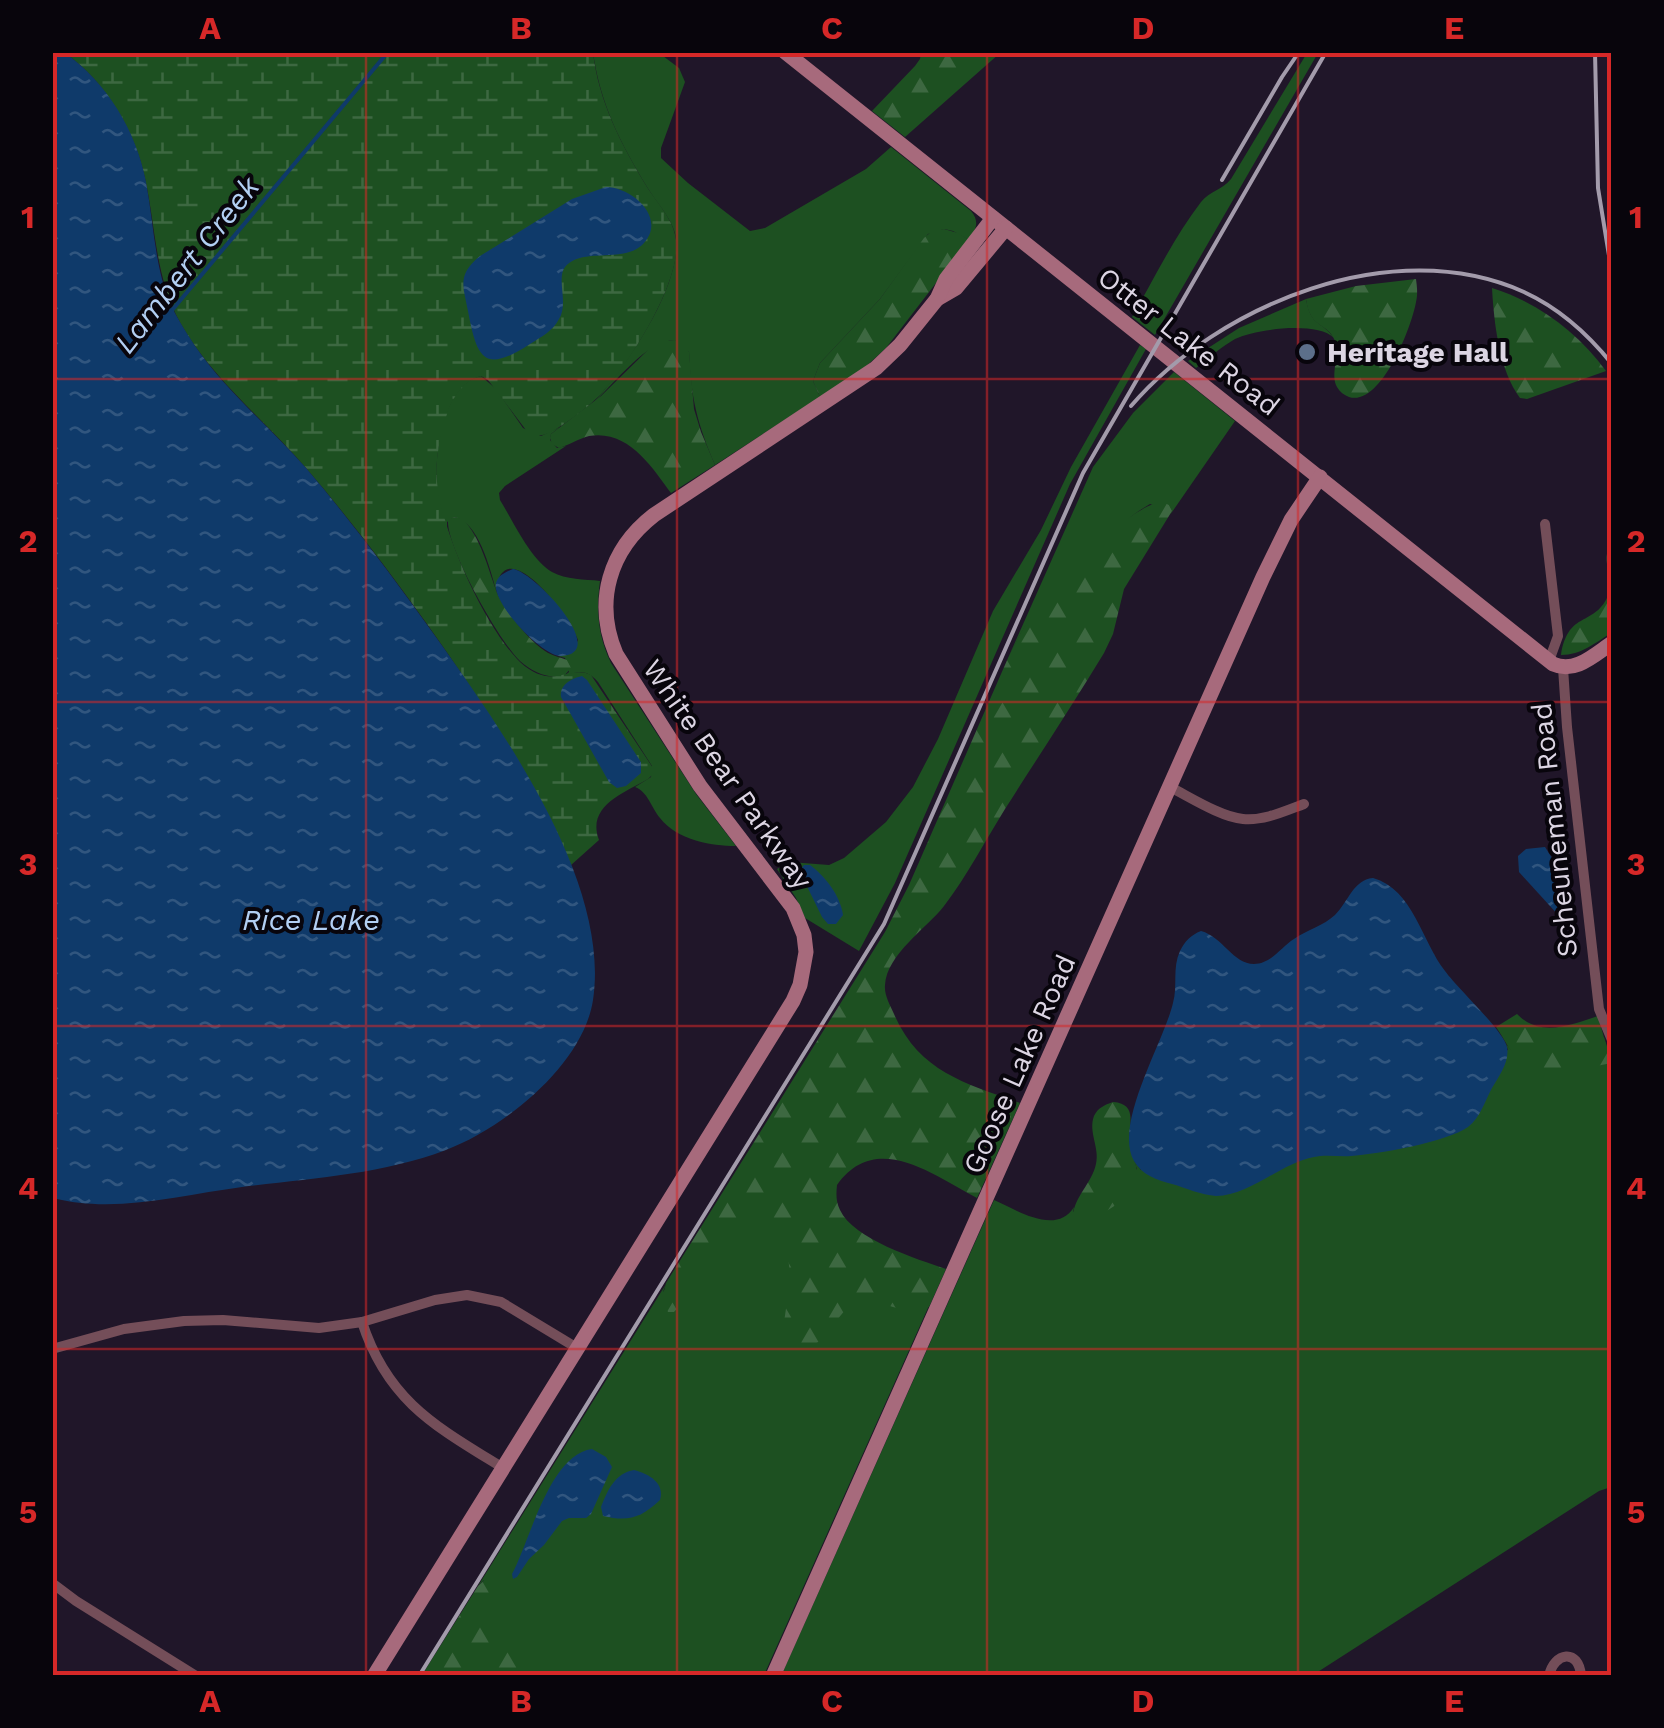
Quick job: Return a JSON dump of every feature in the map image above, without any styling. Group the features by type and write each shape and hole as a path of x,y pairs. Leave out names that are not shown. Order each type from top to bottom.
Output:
{"street":[{"name":"Otter Lake Road","path":"784,52 1556,664"},
{"name":"White Bear Parkway","path":"374,1676 793,1001 805,968 804,935 789,901 704,792 619,660 606,618 606,591 612,567 628,539 654,515 876,368 896,350 937,299 946,279 1000,223"},
{"name":"Goose Lake Road","path":"773,1676 1281,539 1320,477"},
{"path":"1545,524 1558,636 1556,664"},
{"name":"Scheuneman Road","path":"1612,643 1577,666 1556,664 1565,711 1599,1009 1612,1040"},
{"path":"1170,787 1244,819 1276,815 1304,804"},
{"path":"52,1349 124,1329 184,1321 223,1320 319,1328 362,1322 452,1296 483,1296 501,1302 578,1348"},
{"path":"362,1322 386,1375 407,1401 432,1424 503,1468"},
{"path":"52,1582 196,1676"},
{"path":"1549,1676 1553,1664 1565,1656 1577,1662 1580,1676"}],"green space":[{"path":"65,53 593,53 612,122 675,233 676,257 671,277 651,322 625,364 583,410 548,433 529,434 488,380 475,378 459,390 449,408 437,465 440,502 456,551 479,603 507,646 520,662 542,675 591,675 653,768 648,779 602,809 596,828 599,840 571,865 505,741 427,624 338,506 224,382 181,324 161,271 145,178 134,142 105,92"},
{"path":"593,53 659,53 679,68 685,82 661,148 661,158 750,231 765,228 866,169 891,147 971,211 976,222 969,240 944,229 928,234 880,299 820,363 813,381 820,397 715,465 696,410 689,352 675,340 653,347 594,402 650,323 676,253 673,227 613,123"},
{"path":"921,53 1000,53 905,137 872,111 915,66"},
{"path":"1307,53 1318,53 1155,335 1132,317 1182,229 1205,198 1231,179"},
{"path":"944,229 969,240 886,348 863,369 820,397 813,381 820,363 880,299 924,238 932,231"},
{"path":"1416,279 1413,313 1393,362 1372,390 1361,397 1345,395 1335,382 1335,341 1311,316 1306,299 1356,286"},
{"path":"1492,288 1526,302 1556,321 1606,371 1527,399 1520,398 1502,360"},
{"path":"1306,299 1314,319 1334,338 1300,328 1257,332 1235,339 1196,368 1188,361 1239,328"},
{"path":"675,340 689,352 694,409 715,465 671,493 638,452 616,438 589,436 559,448 552,444 551,434 601,396 652,346"},
{"path":"1140,345 1146,349 1070,484 895,883 859,951 805,918 777,869 790,862 829,865 844,858 886,822 913,787 993,611"},
{"path":"1174,372 1235,421 1170,515 1172,511 1150,504 1119,527 1048,595 1008,658 1093,467 1133,413"},
{"path":"481,376 496,389 523,428 541,436 560,427 550,440 557,448 566,446 505,486 499,493 500,500 544,566 563,576 600,581 599,623 611,663 696,794 736,846 695,840 667,826 635,787 651,777 652,766 598,682 582,672 564,676 569,672 565,658 558,656 573,651 578,640 564,615 524,573 511,569 502,573 496,590 482,547 470,527 454,517 447,522 447,529 436,476 443,424 457,393"},
{"path":"1162,502 1172,511 1124,589 1104,653 960,883 944,906 900,952 887,974 888,1000 916,1050 946,1073 1020,1103 977,1198 924,1169 887,1159 869,1161 852,1169 837,1185 840,1210 858,1230 887,1247 946,1269 929,1307 905,1309 874,1300 859,1301 818,1342 799,1348 790,1346 783,1334 790,1272 785,1248 776,1231 756,1220 731,1234 681,1304 674,1312 668,1312 662,1300 666,1283 885,932 1024,627 1094,546 1132,516"},
{"path":"463,519 474,535 499,597 517,624 545,651 567,660 571,668 564,676 546,675 530,668 511,650 475,593 455,551 448,520"},
{"path":"1611,544 1611,633 1581,651 1561,655 1569,632 1606,600"},
{"path":"1517,1014 1546,1028 1598,1016 1611,1063 1564,1071 1528,1066 1512,1053 1496,1027"},
{"path":"1604,1037 1612,1062 1611,1487 1599,1491 1313,1675 781,1676 994,1200 1036,1218 1057,1220 1137,1169 1134,1161 1141,1170 1508,1050 1506,1044 1517,1057"},
{"path":"1113,1102 1127,1107 1129,1112 1130,1145 1137,1176 1129,1192 1114,1206 1078,1222 1073,1216 1074,1209 1096,1164 1094,1116"},
{"path":"773,1145 815,1211 940,1281 764,1675 508,1675 458,1649 484,1580 478,1586 666,1284 663,1292"},
{"path":"492,1576 498,1580 498,1587 484,1626 491,1637 520,1659 523,1664 519,1676 422,1675 478,1586"}],"water":[{"name":"Rice Lake","path":"52,53 65,53 106,93 135,144 146,182 162,279 183,327 220,378 292,453 403,591 518,759 568,856 585,905 594,954 593,1000 586,1024 574,1048 538,1091 492,1126 446,1150 396,1165 345,1174 148,1202 100,1204 53,1198"},
{"path":"606,187 626,192 643,205 651,223 644,243 626,253 572,261 563,272 562,313 553,327 514,353 502,358 485,357 475,341 465,294 468,269 480,256 572,199"},
{"path":"513,569 537,584 564,613 578,642 574,652 561,656 542,648 509,615 496,583"},
{"path":"582,676 641,762 641,773 626,786 617,788 609,782 561,697 570,680"},
{"path":"1545,847 1561,872 1569,907 1560,917 1519,872 1518,856 1526,849"},
{"path":"804,865 816,869 835,893 843,915 836,924 828,924 822,917 801,874"},
{"path":"1373,878 1398,893 1445,971 1507,1047 1503,1068 1476,1119 1445,1138 1412,1146 1302,1160 1228,1195 1205,1194 1161,1181 1137,1166 1129,1145 1130,1126 1173,1003 1178,957 1186,941 1201,931 1240,960 1260,963 1330,919 1356,887"},
{"path":"592,1449 606,1457 612,1467 591,1514 562,1521 513,1579 553,1482 577,1455"},
{"path":"634,1470 654,1480 660,1489 660,1500 634,1517 603,1516 601,1507 613,1484"}],"waterway":[{"name":"Lambert Creek","path":"173,309 388,52"}],"railway":[{"path":"1222,180 1299,52"},
{"path":"419,1676 884,924 1083,473 1326,52"},
{"path":"1595,52 1598,188 1612,274"},
{"path":"1131,406 1168,369 1211,337 1259,310 1311,289 1365,275 1420,271 1473,276 1524,292 1572,323 1612,364"}],"place":[{"name":"Heritage Hall","path":"1307,352"}]}
